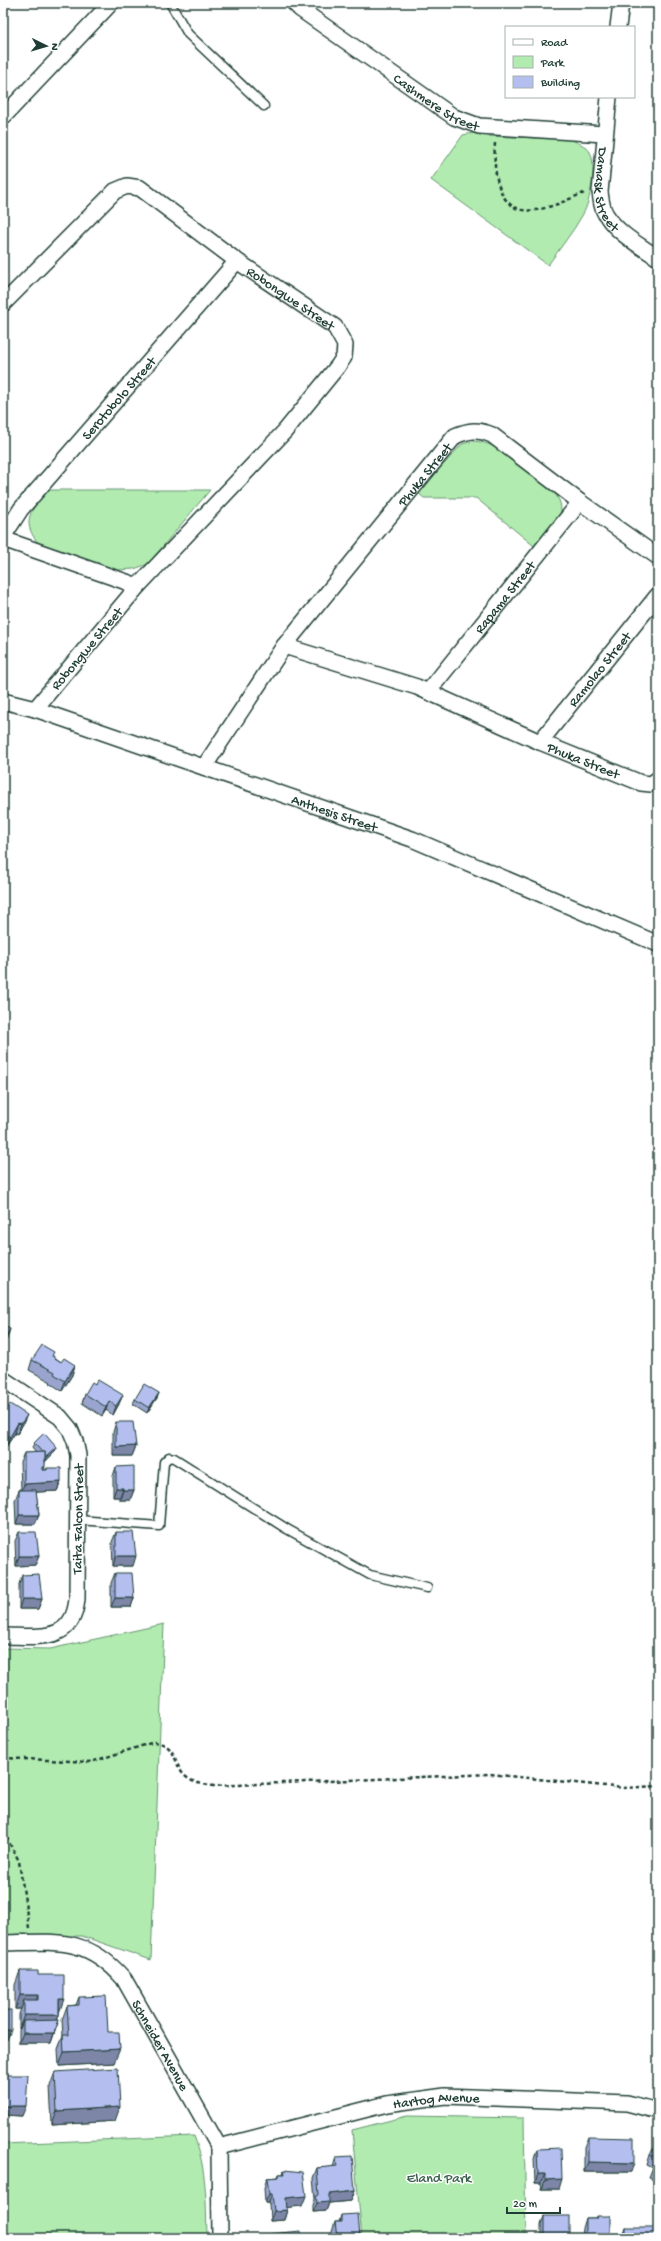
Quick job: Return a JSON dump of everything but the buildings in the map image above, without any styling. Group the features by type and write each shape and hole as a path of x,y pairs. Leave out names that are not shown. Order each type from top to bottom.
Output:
{"street":[{"path":"3,117 111,3"},
{"name":"Cashmere Street","path":"294,3 300,9 454,117 467,123 496,127 604,134"},
{"path":"618,26 621,3"},
{"name":"Damask Street","path":"609,98 604,134 600,187 602,204 606,216 615,226 658,258"},
{"name":"Robongwe Street","path":"3,304 114,191 127,186 140,188 237,261 335,327 345,345 344,357 285,431 138,586 35,709"},
{"name":"Serotobolo Street","path":"3,538 21,509 237,261"},
{"name":"Phuka Street","path":"204,767 284,646 455,436 467,431 482,430 492,435 580,502 658,557"},
{"name":"Rapama Street","path":"428,692 580,502"},
{"path":"3,538 138,586"},
{"name":"Ramolao Street","path":"540,742 658,595"},
{"name":"Phuka Street","path":"284,646 428,692 540,742 641,783 651,784 658,779"},
{"name":"Anthesis Street","path":"3,701 35,709 412,839 658,944"},
{"name":"Taita Falcon Street","path":"3,1379 50,1409 70,1429 75,1440 78,1455 76,1609 70,1622 64,1629 53,1635 3,1636"},
{"name":"Schneider Avenue","path":"3,1943 32,1942 76,1945 96,1953 112,1965 124,1979 219,2147 220,2238"},
{"name":"Hartog Avenue","path":"219,2147 387,2104 437,2097 627,2103 658,2111"}],"lane":[{"path":"170,3 188,34 264,106"},
{"path":"78,1520 158,1526 164,1462 169,1457 174,1458 287,1529 370,1575 427,1588"}],"path":[{"path":"496,127 495,178 502,194 511,207 521,210 537,210 600,187"},
{"path":"3,1758 91,1762 154,1742 162,1743 172,1750 182,1773 188,1779 213,1786 490,1774 624,1788 658,1786"},
{"path":"3,1831 19,1862 32,1942"}],"green space":[{"path":"473,133 484,136 569,139 583,146 590,152 593,165 593,174 586,209 548,265 431,180 463,135"},
{"path":"473,441 495,447 516,460 553,491 559,499 561,507 557,521 553,528 534,546 476,498 424,498 418,493 462,444"},
{"path":"47,490 210,490 148,564 134,569 116,570 38,543 30,528 30,515"},
{"path":"164,1624 151,1960 82,1936 3,1936 3,1648 50,1649"},
{"name":"Eland Park","path":"407,2116 524,2118 526,2238 362,2238 352,2130"},
{"path":"194,2136 204,2173 207,2238 3,2238 3,2144"}]}
